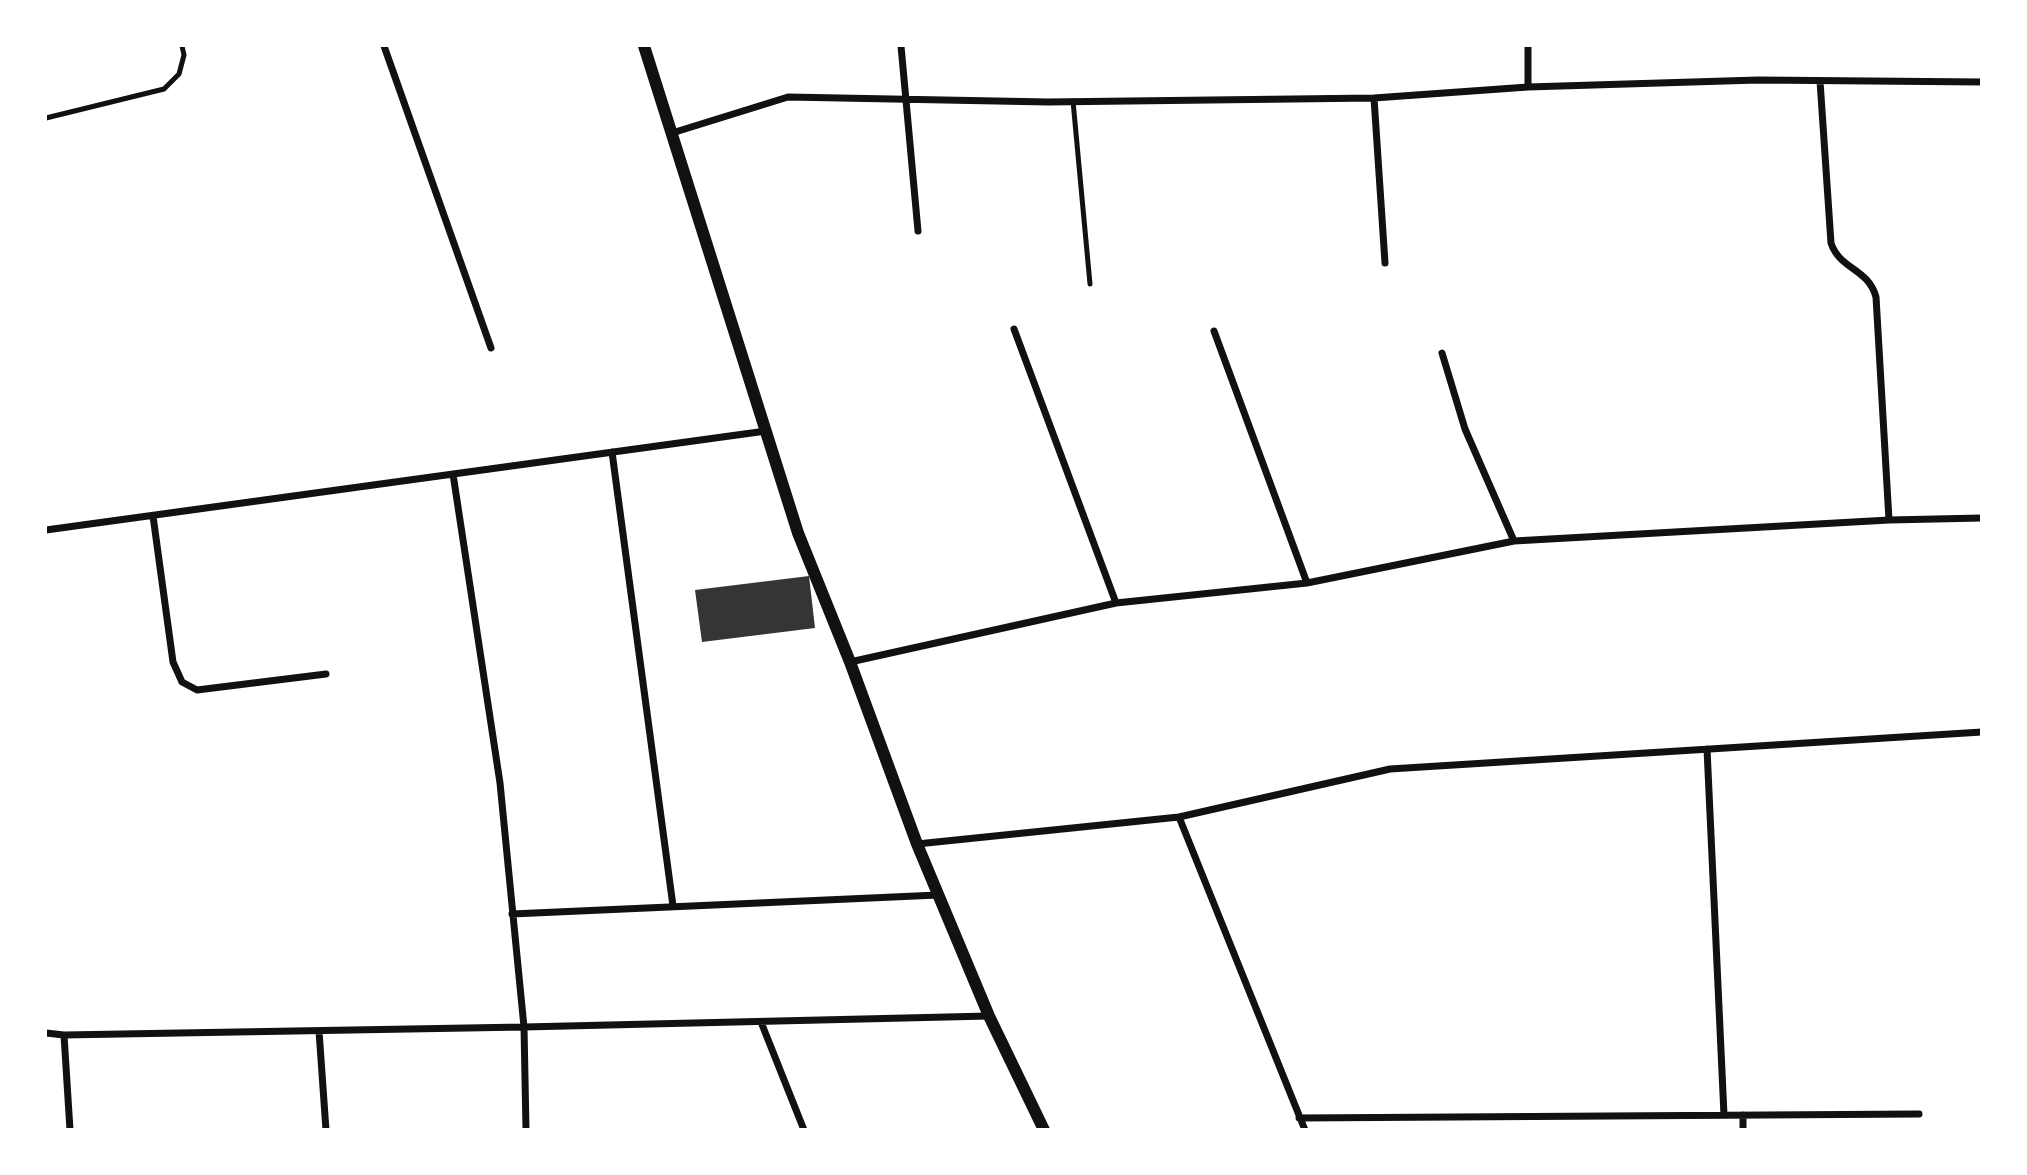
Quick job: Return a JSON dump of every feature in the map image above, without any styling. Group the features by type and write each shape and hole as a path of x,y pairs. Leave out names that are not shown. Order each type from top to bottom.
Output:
{"street":[{"path":"384,46 491,348"},
{"path":"644,46 798,533 938,895 989,1016 1044,1129"},
{"path":"901,46 918,231"},
{"path":"1528,46 1528,87"},
{"path":"672,133 788,97 1073,101 1374,98 1528,87 1758,80 1982,82"},
{"path":"1821,81 1831,243 1835,255 1872,284 1876,297 1889,520"},
{"path":"1374,98 1385,263"},
{"path":"1014,329 1116,603"},
{"path":"1214,331 1307,583"},
{"path":"1442,353 1465,429 1514,541"},
{"path":"46,530 766,431"},
{"path":"612,452 673,906"},
{"path":"453,474 500,783 524,1027 526,1129"},
{"path":"153,516 173,662 183,682 197,690 326,674"},
{"path":"850,662 1116,603 1307,583 1514,541 1889,520 1982,518"},
{"path":"917,844 1179,817 1390,769 1982,732"},
{"path":"1707,749 1724,1115"},
{"path":"1179,817 1304,1129"},
{"path":"512,914 938,895"},
{"path":"46,1033 64,1035 319,1031 989,1016"},
{"path":"761,1022 804,1129"},
{"path":"319,1031 326,1129"},
{"path":"64,1035 70,1129"},
{"path":"1299,1118 1919,1114"},
{"path":"1743,1115 1743,1129"}],"lane":[{"path":"46,118 164,89 179,74 184,55 182,46"},
{"path":"1073,101 1090,284"}],"building":[{"path":"809,576 815,628 702,642 695,590"}]}
